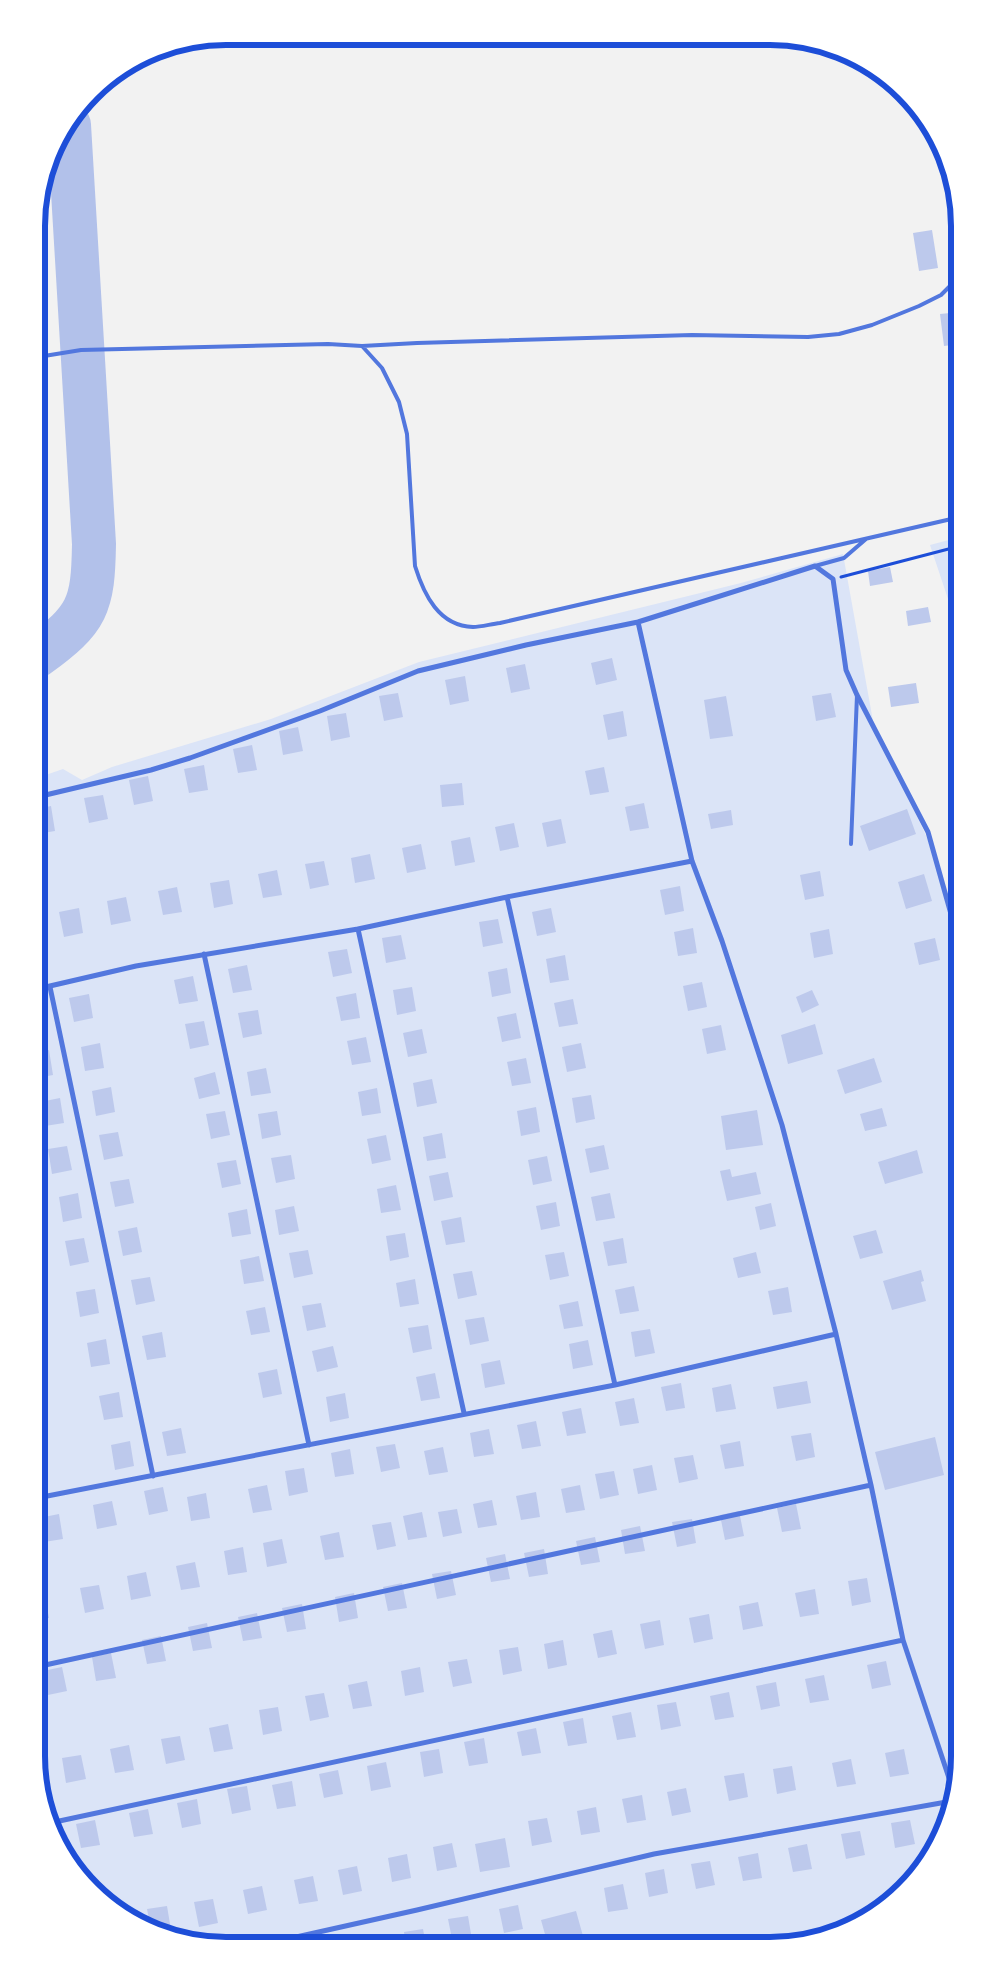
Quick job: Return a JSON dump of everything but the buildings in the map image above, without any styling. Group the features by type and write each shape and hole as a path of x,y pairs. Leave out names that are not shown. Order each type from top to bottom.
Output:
{"street":[{"path":"45,796 151,770 190,758 320,711 418,671 526,645 638,622 814,566 833,579 846,670 928,832 951,914"},
{"path":"638,622 692,861 722,941 782,1125 836,1334 871,1485 903,1640 949,1778"},
{"path":"45,988 136,966 358,929 507,897 692,861"},
{"path":"507,897 615,1385"},
{"path":"358,929 464,1413"},
{"path":"204,954 309,1445"},
{"path":"50,987 153,1476"},
{"path":"45,1496 615,1385 836,1334"},
{"path":"45,1665 871,1485"},
{"path":"58,1821 903,1640"},
{"path":"296,1937 654,1854 945,1802"}],"lane":[{"path":"45,355 81,350 328,344 362,346 653,336 808,337 839,334 872,325 941,295 951,285"},
{"path":"362,346 382,368 400,402 407,434 415,566 421,586 434,609 453,623 473,627 500,623 951,518"},
{"path":"814,566 844,558 868,538"},
{"path":"852,844 857,695"}],"path":[{"path":"833,579 951,548"}],"shaded area":[{"path":"951,539 951,608 930,545"},
{"path":"843,554 873,721 928,840 951,917 951,1768 949,1785 944,1786 947,1796 937,1825 927,1846 914,1866 880,1900 860,1913 839,1923 805,1934 782,1937 214,1937 191,1934 157,1923 136,1913 116,1900 82,1866 69,1846 59,1825 48,1791 45,1768 45,775 63,769 82,780 112,767 271,719 419,662 741,583"}],"taxiway":[{"path":"45,650 67,632 77,621 84,609 89,597 93,565 94,544 70,135"}]}
